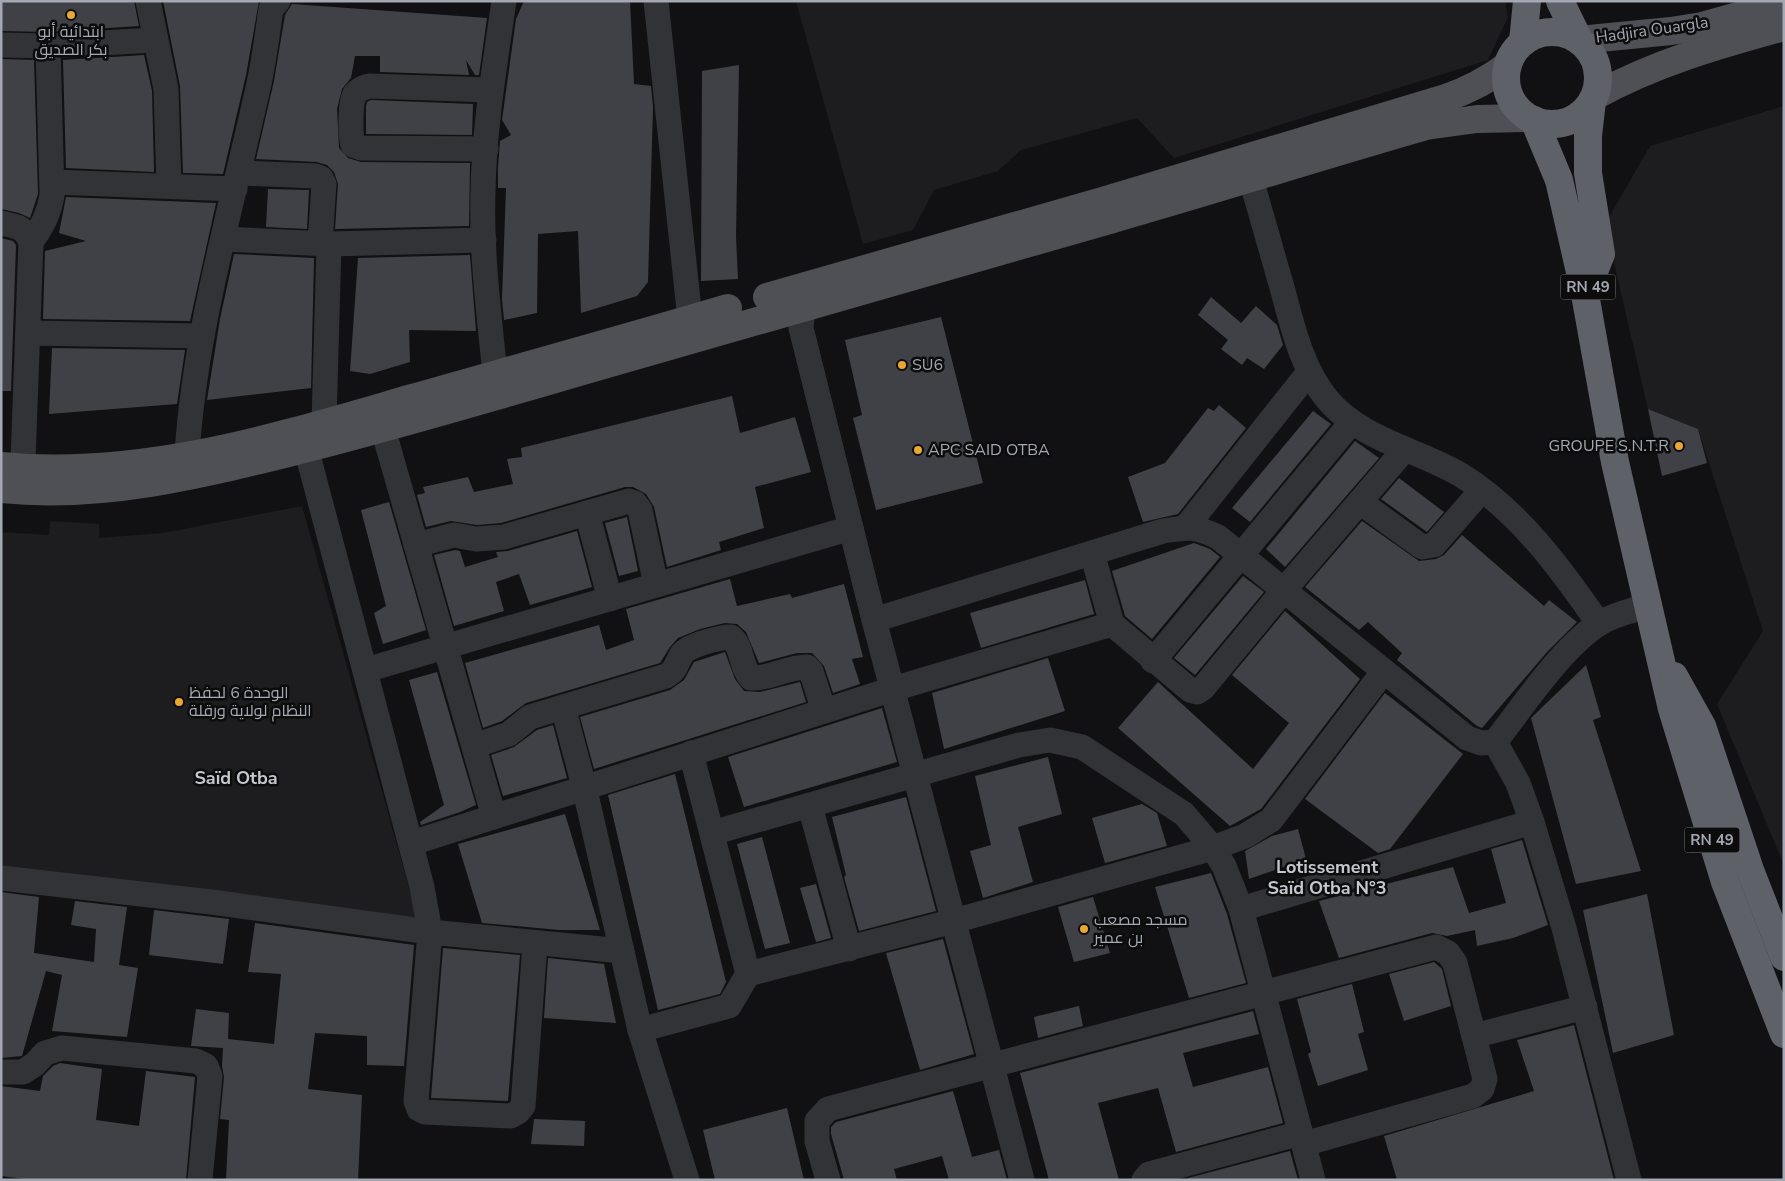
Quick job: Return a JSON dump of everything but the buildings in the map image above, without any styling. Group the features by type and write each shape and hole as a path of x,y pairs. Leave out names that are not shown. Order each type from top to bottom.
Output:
{"highway":[{"path":"1523,42 1526,1"},
{"path":"1560,1 1579,40 1594,59 1598,71 1598,84 1593,99 1584,112 1573,119 1560,124 1546,124 1531,119 1517,108 1510,95 1506,80 1508,65 1514,52 1523,42 1544,32 1556,32 1579,40"},
{"name":"RN 49","path":"1585,294 1601,254 1588,173 1588,136 1593,99"},
{"name":"RN 49","path":"1531,119 1559,180 1585,294 1615,462 1672,709 1724,882 1784,1034"},
{"name":"RN 49","path":"1655,641 1702,726 1750,870 1784,958"}],"main road":[{"name":"Hadjira Ouargla","path":"1579,40 1702,26 1784,3"},
{"name":"Hadjira Ouargla","path":"1593,99 1624,80 1677,59 1784,27"},
{"path":"12,478 187,454 278,436 690,319 795,305 1106,200 1446,98 1483,83 1508,65"},
{"path":"12,478 72,492 162,482 221,470 383,429 795,305 1251,179 1426,126 1477,119 1531,119"}],"street":[{"path":"148,1 154,40 166,89 169,186"},
{"path":"187,454 190,409 202,336 258,86 271,9 278,1"},
{"path":"495,374 482,192 491,90 504,1"},
{"path":"656,1 690,319"},
{"path":"1,45 48,46 154,40"},
{"path":"31,242 42,227 49,211 53,182 48,46"},
{"path":"486,149 361,148 354,144 350,136 354,96 360,89 369,86 491,90"},
{"path":"53,182 169,186 316,176 322,178 324,184 324,423"},
{"path":"1251,179 1290,318 1309,372 1327,399 1351,423 1461,475 1505,508 1548,554 1599,624"},
{"path":"1,223 20,227 27,233 31,242 28,333 12,478"},
{"path":"224,239 324,244 484,240"},
{"path":"795,305 874,620 1022,1180"},
{"path":"28,333 202,336"},
{"path":"1186,527 1309,372"},
{"path":"1153,661 1351,423"},
{"path":"383,429 494,817"},
{"path":"306,448 412,843 430,932 416,1101 419,1109 425,1112 511,1116 523,1106 535,944"},
{"path":"1092,553 1112,624 1153,661 1190,690 1197,692 1203,688 1405,449"},
{"path":"1360,502 1422,547 1428,547 1434,545 1481,491"},
{"path":"416,545 454,535 476,539 504,537 629,501 635,503 640,510 656,585"},
{"path":"588,513 610,599"},
{"path":"874,620 1092,553 1186,527 1201,529 1218,537 1467,738 1481,744 1495,742 1568,652 1599,624 1615,615 1647,606"},
{"path":"366,670 851,528"},
{"path":"412,843 584,786 893,689 1112,624"},
{"path":"474,746 509,734 530,717 666,676 673,672 681,654 687,649 722,637 731,637 736,641 746,672 750,678 758,679 798,667 807,667 811,671 824,711"},
{"path":"748,974 954,921 1213,848 1245,836 1270,820 1384,672"},
{"path":"563,707 584,786 640,1030 687,1180"},
{"path":"712,833 1019,745 1050,740 1082,747 1184,814 1213,848 1224,866 1241,909 1313,1180"},
{"path":"1495,742 1518,783 1532,822 1585,1008 1630,1180"},
{"path":"640,1030 729,1006 748,974 691,753"},
{"path":"810,806 849,949"},
{"path":"1241,909 1532,822"},
{"path":"1,878 212,902 430,932 535,944 622,951"},
{"path":"828,1180 817,1140 817,1121 828,1109 1436,947 1448,953 1455,963 1485,1079 1482,1089 1474,1096 1149,1174 1144,1180"},
{"path":"1474,1036 1585,1008"},
{"path":"1,1072 23,1072 35,1064 45,1053 62,1048 196,1061 206,1066 210,1076 200,1180"}],"shaded area":[{"path":"796,1 1505,1 1508,17 1488,60 1174,158 1137,118 1021,150 998,171 934,190 913,230 863,244"},
{"path":"1784,106 1784,865 1717,704 1763,631 1698,429 1648,409 1605,224 1650,146"},
{"name":"الوحدة 6 لحفظ النظام لولاية ورقلة","path":"302,506 418,920 1,866 1,532 49,535 50,521 99,524 99,538 163,533"}],"place":[{"name":"ابتدائية أبو بكر الصديق","path":"71,15"},
{"name":"SU6","path":"902,365"},
{"name":"GROUPE S.N.T.R","path":"1679,446"},
{"name":"APC SAID OTBA","path":"918,450"},
{"name":"الوحدة 6 لحفظ النظام لولاية ورقلة","path":"179,702"},
{"name":"مسجد مصعب بن عمير","path":"1084,929"}],"district":[{"name":"Saïd Otba","path":"236,778"},
{"name":"Lotissement Saïd Otba N°3","path":"1327,878"}]}
